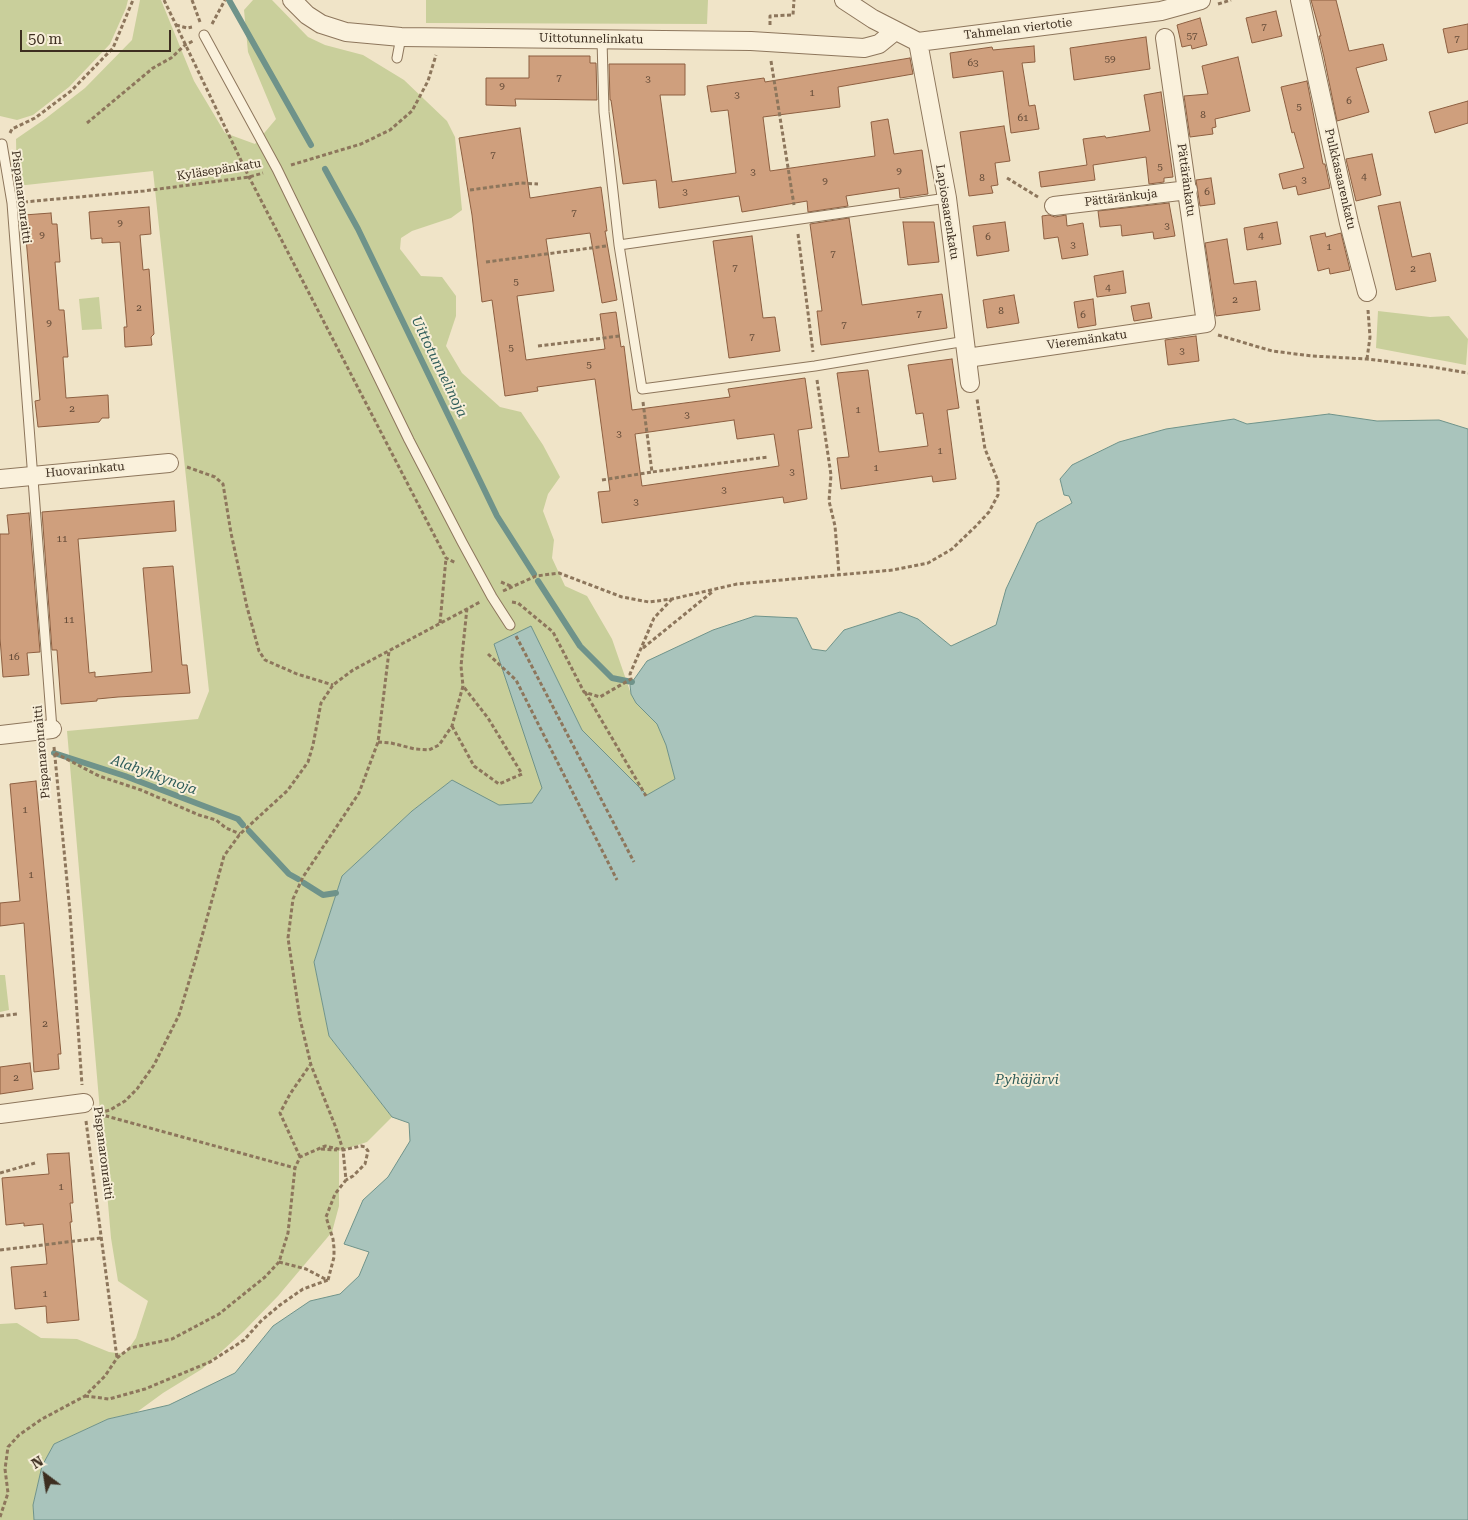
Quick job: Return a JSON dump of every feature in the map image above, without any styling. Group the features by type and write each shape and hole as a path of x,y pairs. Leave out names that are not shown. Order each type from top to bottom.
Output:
{"street":[{"name":"Uittotunnelinkatu","path":"292,0 307,15 321,24 346,32 400,37 751,41 864,48 879,44 895,31"},
{"path":"844,0 895,31 918,42"},
{"name":"Tahmelan viertotie","path":"918,42 1161,11 1201,0"},
{"name":"Pulkkasaarenkatu","path":"1300,0 1349,223 1367,292"},
{"name":"Pättäränkatu","path":"1165,38 1206,323"},
{"name":"Lapiosaarenkatu","path":"918,42 947,198 970,383"},
{"name":"Pättäränkuja","path":"1054,206 1188,190"},
{"name":"Vieremänkatu","path":"966,349 1206,323"},
{"name":"Huovarinkatu","path":"0,479 169,463"},
{"path":"0,735 52,730"},
{"path":"0,1114 84,1103"}],"lane":[{"path":"204,35 277,169 410,440 492,597 510,625"},
{"path":"397,58 400,37"},
{"path":"602,40 604,112 619,245 642,389 815,366 966,349"},
{"name":"Pispanaronraitti","path":"2,144 12,203 52,730"},
{"path":"619,245 947,198"}],"path":[{"path":"164,0 249,177 446,558 440,623"},
{"path":"192,0 204,35"},
{"path":"204,35 225,0"},
{"path":"770,31 770,16 794,15 794,0"},
{"path":"2,144 12,130 34,118 72,91 113,48 131,1"},
{"path":"176,25 187,28 193,27 200,19"},
{"path":"87,123 153,68 172,58 185,46"},
{"name":"Kyläsepänkatu","path":"12,203 144,191 249,177 361,144 390,130 412,111 428,81 437,52"},
{"path":"770,56 796,219 815,366 828,448 831,474 829,501 835,526 839,574"},
{"path":"1007,178 1054,206"},
{"path":"470,190 521,183 538,184"},
{"path":"486,262 619,245"},
{"path":"1366,359 1370,337 1367,292"},
{"path":"1206,323 1214,334 1272,351 1432,366 1468,373"},
{"path":"538,346 633,335"},
{"path":"99,1114 125,1101 137,1089 154,1065 179,1016 224,856 240,834 288,790 308,762 321,703 333,685 353,670 389,650 468,608 536,576 558,573 622,597 649,602 672,600 738,584 893,570 928,563 952,549 989,512 998,495 998,481 985,449 976,396 970,383"},
{"path":"642,389 652,472"},
{"path":"602,480 768,457"},
{"path":"169,463 194,468 215,477 223,484 230,533 247,607 259,651 265,660 297,674 333,685"},
{"path":"446,558 513,587"},
{"path":"643,648 714,590"},
{"path":"492,597 518,604 553,632 584,692 646,796"},
{"path":"584,692 600,697 631,679 630,674 643,648 654,618 672,600"},
{"path":"378,742 429,750 439,745 452,726 462,686 461,666 468,608"},
{"path":"510,625 634,862"},
{"path":"346,1180 343,1150 325,1097 311,1065 300,1019 288,938 293,898 303,877 359,793 378,742 389,650"},
{"path":"488,654 516,680 617,880"},
{"path":"452,726 474,766 499,784 522,774 488,718 462,686"},
{"name":"Pispanaronraitti","path":"52,730 70,912 84,1103 117,1358"},
{"path":"54,752 99,776 141,790 199,815 216,820 226,828 240,834"},
{"path":"0,1016 18,1014"},
{"path":"300,1157 280,1113 290,1094 311,1065"},
{"path":"84,1103 99,1114 295,1168"},
{"path":"0,1517 8,1492 5,1470 8,1447 19,1435 85,1396 104,1376 117,1358 130,1348 172,1340 218,1314 265,1277 279,1262 288,1233 295,1168 300,1157 321,1149 343,1150 361,1146 365,1147 368,1151 365,1164 346,1180 335,1194 326,1217 334,1248 334,1257 328,1280"},
{"path":"0,1173 35,1163"},
{"path":"0,1250 101,1238"},
{"path":"279,1262 306,1269 328,1280"},
{"path":"85,1396 110,1399 145,1389 210,1362 244,1340 261,1321 303,1289 328,1280"}],"green space":[{"path":"0,0 128,0 110,44 69,87 33,115 17,120 0,116"},
{"path":"140,0 161,0 194,81 225,133 255,144 276,119 248,52 244,10 253,0 272,0 308,37 325,45 363,55 404,80 447,121 455,137 462,210 451,218 412,231 401,238 400,249 421,276 442,277 456,296 456,316 446,346 462,373 500,407 521,412 543,445 560,477 548,494 543,511 554,540 552,558 565,586 587,596 612,639 631,694 636,703 657,723 666,744 675,779 646,796 582,730 531,627 494,644 543,788 532,803 499,805 451,781 412,811 342,876 314,962 329,1036 392,1117 367,1142 339,1151 339,1206 332,1232 278,1296 244,1331 202,1369 163,1393 137,1412 108,1419 54,1444 42,1466 33,1505 34,1520 0,1520 0,1324 17,1323 41,1338 77,1339 109,1352 125,1354 136,1338 148,1301 118,1281 111,1238 67,731 198,719 209,691 153,171 17,186 16,139 85,88 132,40"},
{"path":"426,0 708,0 707,24 426,23"},
{"path":"99,297 102,329 82,330 79,299"},
{"path":"1378,311 1430,317 1449,316 1468,339 1466,365 1376,348"},
{"path":"0,975 5,975 9,1010 0,1012"}],"water":[{"name":"Pyhäjärvi","path":"1329,414 1377,421 1439,420 1468,429 1468,1520 34,1520 33,1505 42,1466 54,1444 108,1419 169,1405 235,1373 273,1326 310,1301 340,1294 359,1276 369,1252 344,1244 363,1200 388,1177 410,1141 409,1123 392,1117 329,1036 314,962 342,876 412,811 452,780 499,805 532,803 542,788 494,644 531,626 582,730 647,795 675,779 666,745 657,724 636,703 631,694 630,685 647,661 713,630 755,616 797,618 812,649 826,651 844,630 900,612 918,619 951,646 996,625 1006,589 1037,523 1072,503 1069,496 1064,495 1060,479 1072,465 1119,442 1166,429 1234,419 1247,424"}],"building":[{"path":"1311,0 1336,0 1349,51 1383,44 1387,60 1356,68 1369,112 1337,121 1319,36 1321,36"},
{"path":"1276,11 1282,36 1252,43 1246,18"},
{"path":"1200,18 1207,45 1192,49 1191,45 1182,47 1177,25"},
{"path":"1468,24 1468,49 1448,53 1443,29"},
{"path":"1146,37 1150,69 1074,80 1070,48"},
{"path":"1034,46 1035,62 1022,63 1029,106 1035,105 1039,129 1011,133 1003,71 953,78 950,53 992,47 993,50"},
{"path":"529,56 590,56 590,63 596,63 597,100 515,99 516,106 486,105 486,78 529,78"},
{"path":"1238,57 1250,111 1215,119 1216,127 1212,128 1213,134 1190,137 1184,96 1208,94 1202,66"},
{"path":"910,58 913,74 838,87 840,107 763,117 770,171 875,156 871,122 888,119 894,154 922,150 928,194 900,198 899,188 846,196 848,206 808,212 807,201 742,212 739,196 659,208 656,180 623,184 610,100 609,64 685,64 685,95 660,95 672,182 736,173 728,110 711,112 707,86 764,78 765,82"},
{"path":"1307,81 1323,164 1325,164 1330,188 1298,195 1296,186 1283,189 1279,174 1304,168 1294,132 1292,133 1281,87"},
{"path":"1161,92 1173,177 1164,178 1164,182 1149,184 1146,157 1093,165 1095,180 1041,187 1039,172 1087,165 1083,139 1105,136 1106,138 1150,131 1144,95"},
{"path":"1468,101 1468,123 1435,133 1429,112"},
{"path":"1004,126 1010,161 995,163 998,185 991,186 993,193 969,196 960,132"},
{"path":"520,128 530,198 601,187 607,231 605,231 617,300 602,303 590,233 546,239 554,291 517,296 526,360 605,349 600,314 616,312 621,347 624,346 632,410 730,397 728,389 805,378 812,428 798,430 807,499 784,503 783,497 602,523 598,492 610,491 595,379 537,387 538,391 505,396 492,300 482,302 472,215 459,138","holes":["734,420 737,439 774,434 779,466 642,486 635,434"]},
{"path":"1372,154 1381,195 1356,201 1346,159"},
{"path":"1211,178 1215,204 1200,206 1196,180"},
{"path":"1400,202 1412,257 1430,253 1436,281 1396,290 1378,206"},
{"path":"1169,203 1175,236 1154,239 1153,232 1122,236 1121,225 1100,227 1098,211"},
{"path":"149,207 151,234 140,235 143,270 149,269 154,334 151,337 152,345 125,347 124,327 127,327 120,242 102,243 102,238 91,239 89,212"},
{"path":"51,213 52,224 57,224 60,262 55,262 59,310 64,310 68,357 63,357 66,398 108,395 109,418 102,418 99,422 38,427 35,401 40,400 24,215"},
{"path":"1049,215 1055,217 1066,215 1067,226 1083,223 1088,255 1062,259 1058,237 1044,239 1042,216"},
{"path":"849,218 862,305 942,294 947,328 821,345 817,311 822,311 810,224"},
{"path":"903,222 934,222 939,262 908,265"},
{"path":"1005,222 1009,251 977,256 973,226"},
{"path":"1277,222 1281,244 1247,250 1244,228"},
{"path":"1325,233 1326,237 1341,233 1350,270 1330,274 1329,268 1318,271 1310,236"},
{"path":"752,236 763,318 775,317 780,351 729,358 713,241"},
{"path":"1227,239 1234,284 1256,281 1260,310 1216,316 1205,243"},
{"path":"1123,271 1126,293 1097,297 1094,276"},
{"path":"1014,295 1019,323 987,328 983,300"},
{"path":"1093,299 1096,325 1078,328 1074,302"},
{"path":"1149,303 1152,318 1134,321 1131,306"},
{"path":"1196,336 1199,361 1168,365 1165,340"},
{"path":"952,359 959,408 947,410 956,479 933,482 932,476 841,489 837,458 849,457 837,373 868,370 879,452 928,446 923,413 916,414 908,365"},
{"path":"174,501 176,531 78,539 89,673 95,672 95,677 152,672 143,568 173,566 182,665 187,665 190,693 118,697 61,704 57,650 52,650 42,512"},
{"path":"29,513 40,652 27,653 29,675 3,677 0,638 0,534 9,534 7,515"},
{"path":"36,781 61,1054 58,1054 59,1069 34,1072 24,923 0,926 0,903 20,901 10,784"},
{"path":"30,1063 33,1089 0,1094 0,1067"},
{"path":"69,1153 73,1203 70,1203 72,1222 70,1222 79,1320 47,1323 46,1306 15,1309 11,1267 47,1264 43,1224 24,1226 24,1223 6,1225 2,1178 49,1174 47,1154"}],"waterway":[{"name":"Uittotunnelinoja","path":"229,0 311,145"},
{"name":"Uittotunnelinoja","path":"325,169 358,229 497,516 534,574"},
{"name":"Uittotunnelinoja","path":"538,581 580,646 612,678 632,682"},
{"name":"Alahyhkynoja","path":"54,753 125,776 238,819 243,825"},
{"name":"Alahyhkynoja","path":"249,831 289,874 298,879"},
{"name":"Alahyhkynoja","path":"304,883 323,895 336,893"}]}
